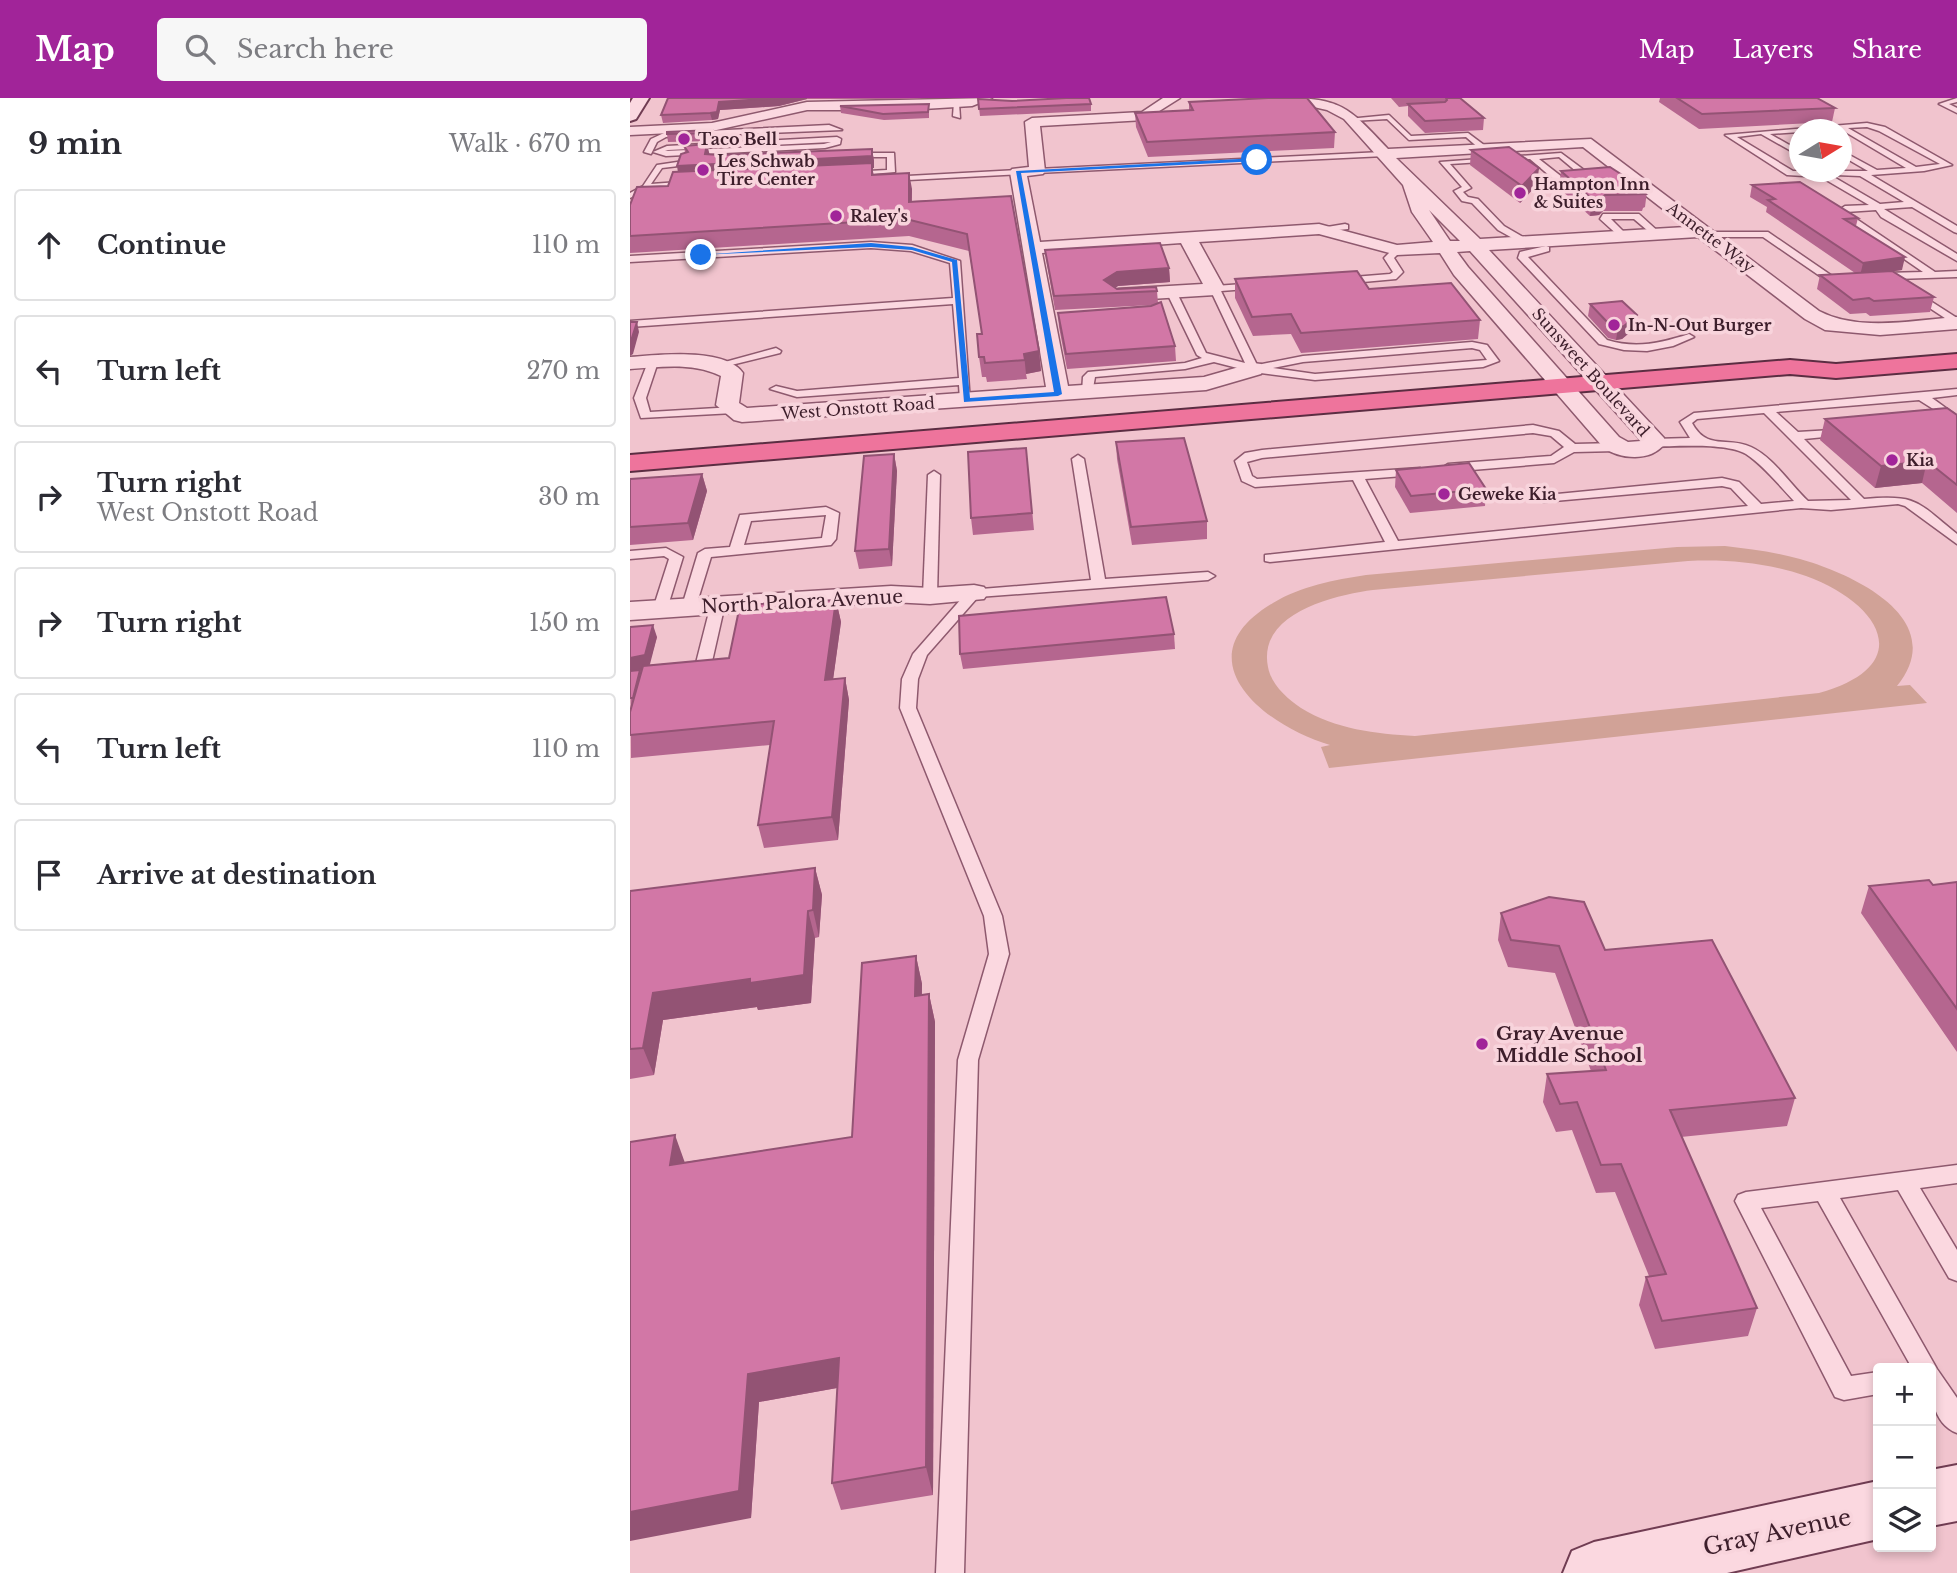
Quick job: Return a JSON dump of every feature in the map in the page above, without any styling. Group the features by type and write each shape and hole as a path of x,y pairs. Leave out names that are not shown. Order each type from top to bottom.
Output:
{"highway":[{"path":"1790,367 1802,360 1826,355 1957,345"},
{"path":"630,463 1790,367 1836,371 1957,361"}],"main road":[{"path":"630,116 641,98"},
{"path":"1936,1497 1957,1493"},
{"name":"Gray Avenue","path":"1594,1573 1873,1511"}],"street":[{"path":"630,131 712,127 807,106 957,110 984,99 1003,101"},
{"name":"Sunsweet Boulevard","path":"1297,103 1332,107 1352,119 1411,184 1475,245 1652,438 1653,443 1639,450 1616,447 1461,271 1421,212 1411,184"},
{"path":"1058,394 1051,320 1031,248 1018,172 1037,171 1032,122 1145,116 1162,107"},
{"name":"Annette Way","path":"1382,153 1586,142 1624,176 1706,233 1812,315 1832,326 1880,329 1957,323"},
{"path":"1031,248 1319,229 1397,250 1706,233"},
{"path":"1118,295 1215,289 1187,237"},
{"path":"1112,315 1180,310"},
{"path":"630,363 674,361 719,365 732,373 727,405 734,410"},
{"name":"West Onstott Road","path":"734,410 742,415 776,414 966,391 1058,394 1206,383 1221,368 1253,369"},
{"name":"North Palora Avenue","path":"630,611 891,594 930,596 974,593"}],"lane":[{"path":"1957,100 1943,104 1957,110"},
{"path":"1352,119 1392,114 1409,138 1468,135 1484,148"},
{"path":"1852,126 1867,125 1882,129 1948,164 1852,173"},
{"path":"826,152 644,153 653,141 664,135 829,127 838,135"},
{"path":"1789,130 1729,135 1789,172"},
{"path":"1762,132 1789,148"},
{"path":"657,152 667,148 838,135"},
{"path":"646,187 653,169 659,166 826,152 837,142 838,135"},
{"path":"1852,135 1914,169"},
{"path":"1037,171 1382,153"},
{"path":"843,155 891,155 889,179 1018,172"},
{"path":"1525,242 1501,228 1475,201 1465,200 1458,191 1467,188 1444,162 1561,155 1590,178"},
{"path":"1532,157 1560,180 1604,177"},
{"path":"1852,159 1874,171"},
{"path":"836,175 891,172"},
{"path":"1860,173 1957,230"},
{"path":"630,196 646,187 700,182"},
{"path":"1841,182 1878,207 1884,215 1957,258"},
{"path":"1914,205 1845,209 1840,212 1932,274"},
{"path":"1934,217 1957,215"},
{"path":"1624,236 1603,218 1636,216 1657,234"},
{"path":"1319,229 1345,227"},
{"path":"1706,233 1766,234 1836,283 1864,281"},
{"path":"630,259 871,245 912,248 955,261 966,391 797,394 776,389"},
{"path":"1546,249 1523,254 1523,258 1603,342 1615,347 1670,345 1689,337"},
{"path":"1323,282 1393,276 1398,272 1389,258 1397,250"},
{"path":"638,270 678,267"},
{"path":"1957,274 1886,275 1957,323"},
{"path":"1878,280 1891,279"},
{"path":"1253,369 1215,289 1269,285"},
{"path":"1171,291 1202,355 1221,368"},
{"path":"630,324 958,301"},
{"path":"1472,345 1483,347 1494,361 1315,377 1253,369 1303,359 1472,345"},
{"path":"719,365 776,351"},
{"path":"645,416 635,398 653,362"},
{"path":"1088,392 1088,377 1092,374 1185,366 1221,368"},
{"path":"1185,366 1221,368"},
{"path":"1804,504 1746,449 1713,446 1700,441 1691,434 1686,422 1695,416 1957,392"},
{"path":"1921,396 1957,421"},
{"path":"630,417 734,410"},
{"path":"1767,410 1862,504"},
{"path":"1944,423 1957,421"},
{"path":"1571,448 1566,439 1533,429 1262,454 1249,456 1241,461 1247,478 1255,483 1554,459 1571,448 1616,447"},
{"path":"1796,436 1863,430"},
{"path":"1653,443 1700,441"},
{"path":"1078,459 1099,584"},
{"path":"930,596 934,475"},
{"path":"1357,476 1394,546"},
{"path":"1547,499 1722,482 1735,485 1758,508"},
{"path":"1270,558 1758,508 1898,500 1910,503 1957,540"},
{"path":"689,606 705,553 826,542 829,539 833,513 826,511 745,518 736,550"},
{"path":"630,555 666,552 676,556 660,609"},
{"path":"950,1573 968,1060 999,954 993,916 908,708 910,679 920,654 974,593 1208,576"},
{"path":"678,672 699,670 703,666 718,604"},
{"path":"1873,1384 1844,1389 1746,1200 1957,1174"},
{"path":"1904,1181 1957,1271"},
{"path":"1824,1191 1922,1363"},
{"path":"1936,1386 1957,1421"}],"shaded area":[{"path":"1725,546 1781,554 1822,566 1868,588 1889,603 1904,620 1912,640 1911,662 1897,686 1910,685 1927,703 1329,768 1321,747 1330,745 1280,723 1258,706 1242,688 1233,667 1233,646 1246,624 1273,603 1318,584 1366,575 1677,547","holes":["1703,561 1733,561 1777,568 1806,576 1832,588 1853,602 1869,618 1878,634 1878,651 1870,667 1850,681 1819,693 1415,736 1356,729 1314,715 1285,696 1272,679 1268,667 1268,648 1274,633 1286,620 1320,602 1339,597 1373,590"]}],"building":[{"path":"668,98 779,98 719,102 717,112 661,115"},
{"path":"1089,98 1091,104 979,109 978,99 1012,101"},
{"path":"1307,98 1335,132 1147,142 1135,113 1193,110 1189,102"},
{"path":"1446,98 1460,98 1484,118 1425,121 1408,104 1445,102"},
{"path":"1677,98 1817,98 1835,108 1702,114"},
{"path":"929,104 928,112 883,114 840,106"},
{"path":"712,130 711,133 667,134 667,132"},
{"path":"707,144 705,154 872,149 872,156 677,166 681,154 688,152 684,146"},
{"path":"1509,147 1539,168 1522,186 1471,150"},
{"path":"872,163 872,175 909,173 909,202 1011,196 1039,351 1024,354 1025,360 985,363 984,357 979,357 977,334 982,334 967,234 906,219 630,236 630,205 637,187 668,186 673,172"},
{"path":"1610,167 1647,191 1640,191 1645,194 1605,195 1592,199 1561,171"},
{"path":"1800,182 1858,218 1844,219 1905,257 1863,263 1768,200 1775,199 1752,185"},
{"path":"1160,243 1169,268 1117,272 1104,280 1117,289 1156,287 1157,291 1054,296 1045,250"},
{"path":"1357,271 1369,289 1451,283 1480,320 1301,333 1291,314 1252,317 1235,279"},
{"path":"1892,271 1934,297 1853,300 1820,275"},
{"path":"1622,301 1637,315 1624,326 1618,327 1610,325 1590,304"},
{"path":"1161,302 1175,346 1066,354 1058,313 1151,306"},
{"path":"630,322 637,322 630,344"},
{"path":"1947,408 1957,415 1957,485 1927,461 1881,466 1825,419"},
{"path":"1184,438 1207,521 1131,527 1116,442"},
{"path":"1026,448 1032,513 971,518 968,452"},
{"path":"894,454 889,549 855,551 864,456"},
{"path":"1469,463 1486,489 1411,496 1396,470"},
{"path":"702,474 688,523 630,527 630,479"},
{"path":"1166,597 1174,634 960,654 959,616"},
{"path":"836,600 825,680 845,678 832,817 758,825 774,721 630,735 630,712 643,666 729,658 740,605"},
{"path":"653,625 645,655 630,658 630,627"},
{"path":"640,670 633,698 630,698 630,671"},
{"path":"815,868 813,910 808,911 804,975 750,983 750,979 653,993 643,1048 630,1049 630,891"},
{"path":"1929,880 1933,885 1957,882 1957,1009 1869,886"},
{"path":"1549,897 1584,902 1605,950 1712,940 1795,1098 1670,1110 1757,1308 1662,1321 1646,1277 1666,1274 1621,1164 1601,1165 1577,1102 1560,1104 1547,1074 1606,1070 1559,946 1511,940 1501,913"},
{"path":"916,956 915,996 929,994 926,1467 832,1483 839,1358 748,1374 739,1491 630,1512 630,1142 675,1135 670,1165 852,1137 862,963"}],"place":[{"name":"Taco Bell","path":"684,139"},
{"name":"Les Schwab Tire Center","path":"703,170"},
{"name":"Hampton Inn & Suites","path":"1520,193"},
{"name":"Raley's","path":"836,216"},
{"name":"In-N-Out Burger","path":"1614,325"},
{"name":"Kia","path":"1892,460"},
{"name":"Geweke Kia","path":"1444,494"},
{"name":"Gray Avenue Middle School","path":"1482,1044"}],"route":[{"path":"701,255 871,245 912,248 955,261 966,400 1058,394 1018,172 1257,160"}]}
